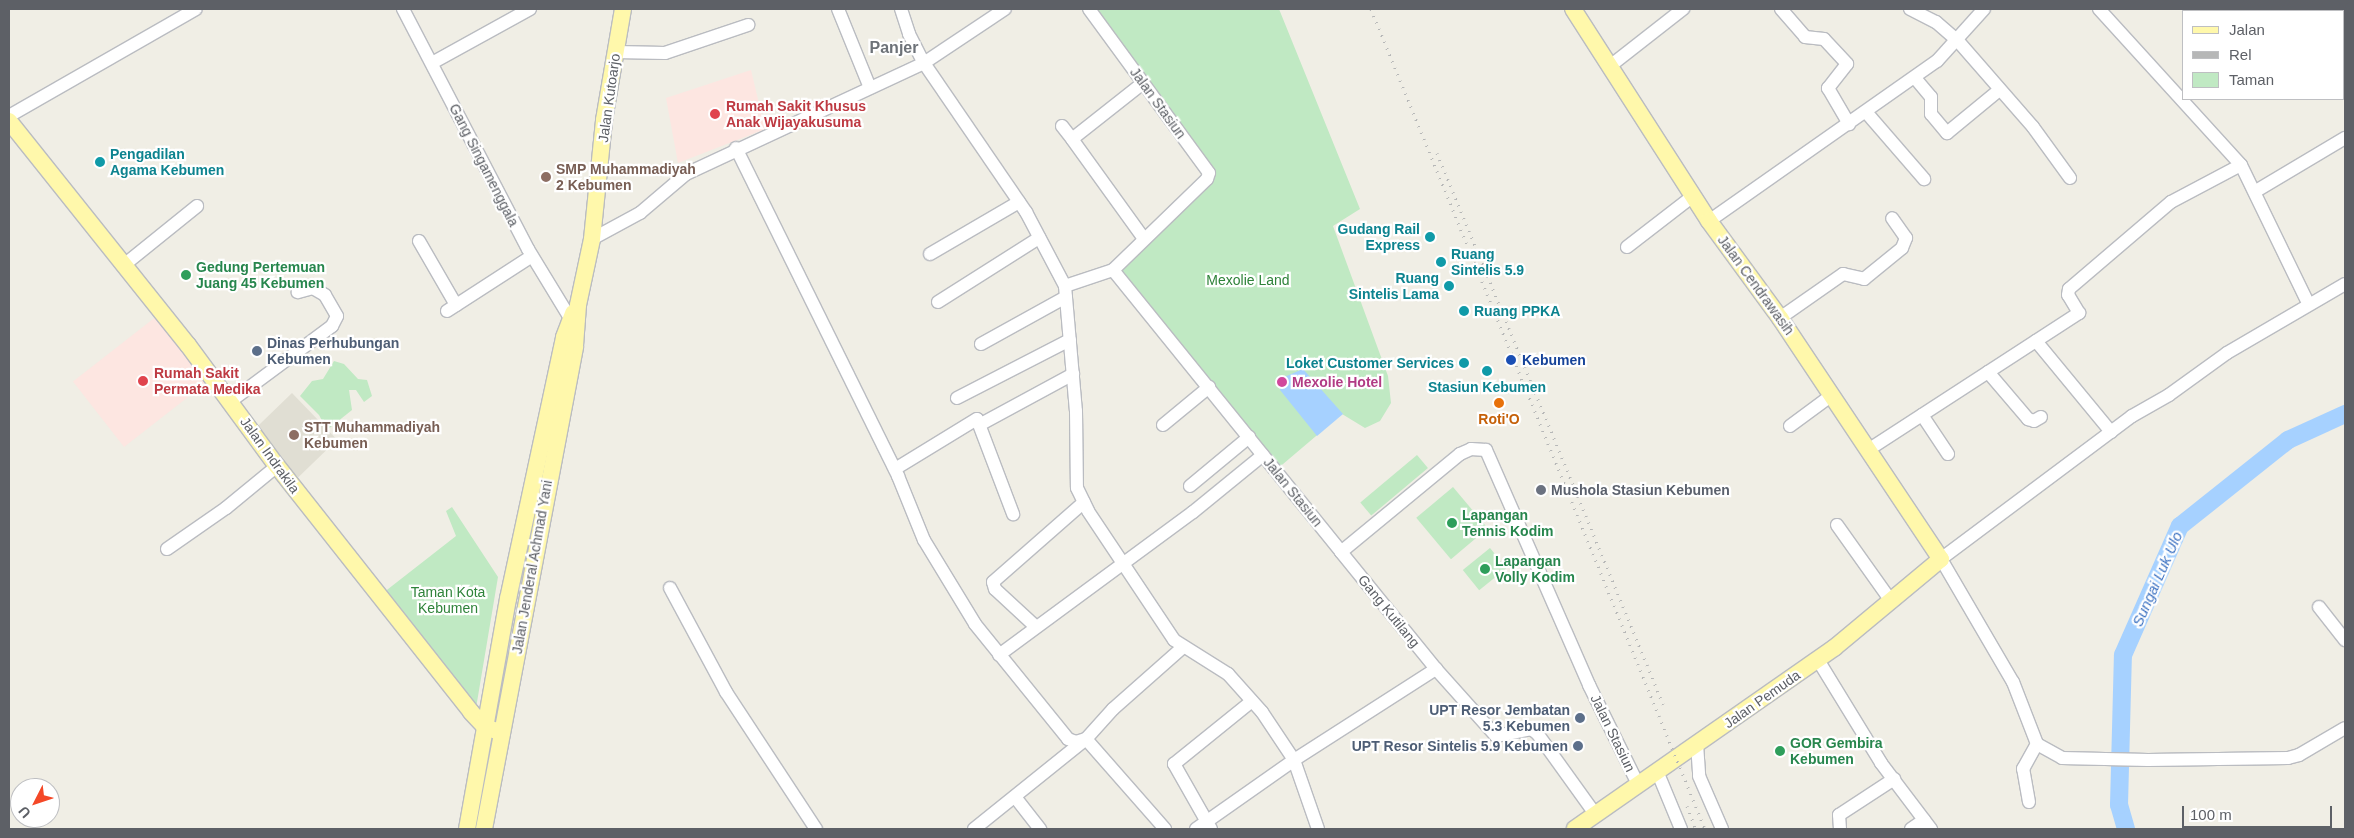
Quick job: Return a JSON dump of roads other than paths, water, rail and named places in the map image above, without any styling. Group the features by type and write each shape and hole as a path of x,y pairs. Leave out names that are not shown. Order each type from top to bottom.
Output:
{"main road":[{"name":"Jalan Kutoarjo","path":"575,315 592,239 604,120 623,9"},
{"name":"Jalan Cendrawasih","path":"1573,9 1709,221 1780,318 1941,559"},
{"name":"Jalan Indrakila","path":"9,121 231,401 277,466 483,734"},
{"name":"Jalan Jenderal Achmad Yani","path":"467,826 500,646 575,315"},
{"name":"Jalan Jenderal Achmad Yani","path":"484,829 517,652 575,315"},
{"name":"Jalan Pemuda","path":"1575,829 1818,660 1941,559"},
{"path":"500,646 517,652"},
{"path":"483,734 502,733"}],"street":[{"path":"9,116 196,9"},
{"name":"Gang Singamenggala","path":"403,9 532,256 575,315"},
{"path":"432,64 530,9"},
{"path":"838,9 870,88"},
{"path":"901,9 909,34 924,63 1019,202 1040,238 1065,292 1076,411 1074,464 1077,488 1084,502 1121,564 1174,640 1183,647 1217,665 1252,701 1294,760 1318,829"},
{"path":"592,239 640,213 686,174 736,148 924,63 1005,9"},
{"name":"Jalan Stasiun","path":"1089,9 1209,176 1113,270 1341,552 1460,454 1471,449 1486,450 1589,685 1638,784"},
{"path":"1610,66 1683,9"},
{"path":"1781,9 1806,37 1824,39 1848,64 1828,88 1850,124"},
{"path":"1910,9 1936,22 1958,41 1998,90 2033,127 2070,178"},
{"path":"1709,221 1915,78 1958,41 1984,9"},
{"path":"2099,9 2181,96"},
{"path":"616,52 665,53 748,25"},
{"path":"1915,78 1930,97 1931,114 1946,133 1998,90"},
{"path":"1072,139 1143,83"},
{"path":"2184,100 2240,164 2256,191 2308,303"},
{"path":"1866,112 1924,180"},
{"path":"1062,126 1144,239"},
{"path":"2256,191 2345,138"},
{"path":"736,148 895,469 924,540 975,624 999,655 1068,739 1076,742 1086,739"},
{"path":"1868,450 2079,313 2068,295 2069,289 2171,202 2240,164"},
{"path":"1627,247 1693,196"},
{"path":"930,254 1019,202"},
{"path":"124,265 197,206"},
{"path":"1780,318 1843,274 1864,279 1902,248 1906,238 1892,218"},
{"path":"938,302 1040,238"},
{"path":"419,241 452,308 532,256"},
{"path":"981,344 1065,292 1113,270"},
{"path":"2345,284 2308,303 2227,353 2169,395 2111,432 1941,559 2013,682 2037,744 2068,759 2288,758 2299,755 2345,728"},
{"path":"231,401 332,326 336,316 325,295 313,288 298,292"},
{"path":"957,398 1070,340"},
{"path":"2036,341 2111,432"},
{"path":"1988,372 2028,419 2034,421 2041,417"},
{"path":"981,424 1073,374"},
{"path":"1163,425 1209,387"},
{"path":"1790,426 1832,396"},
{"path":"1922,415 1948,454"},
{"path":"895,469 930,451 976,419 981,424 1013,514"},
{"path":"1190,486 1249,437"},
{"path":"999,655 1035,626 1193,512 1263,455"},
{"path":"167,549 226,508 277,466"},
{"path":"1035,626 995,589 993,582 1084,502"},
{"path":"1837,525 1890,602"},
{"name":"Gang Kutilang","path":"1341,552 1436,669 1496,736 1531,729 1537,733 1596,815"},
{"path":"670,588 726,692 816,829"},
{"path":"2319,606 2343,634"},
{"path":"974,829 1086,739 1113,708 1183,647"},
{"path":"1818,660 1894,779 1928,825 1911,829"},
{"path":"1252,701 1174,764 1204,827 1294,760 1436,669"},
{"path":"1086,739 1165,829"},
{"path":"1697,744 1699,776 1722,829"},
{"path":"2029,802 2023,769 2037,744"},
{"path":"1657,772 1681,829"},
{"path":"1840,829 1839,815 1894,779"},
{"path":"1015,797 1040,829"},
{"name":"Jalan Jenderal Achmad Yani","path":"467,826 484,829"}],"water":[{"path":"1303,369 1343,414 1317,436 1280,390 1282,378"}],"waterway":[{"name":"Sungai Luk Ulo","path":"2126,829 2119,805 2123,655 2180,526 2288,440 2345,414"}],"railway":[{"path":"1371,9 1705,829"},
{"path":"1437,153 1663,704"},
{"path":"1687,806 1696,829"}],"place":[{"name":"Rumah Sakit Khusus Anak Wijayakusuma","path":"715,114"},
{"name":"Pengadilan Agama Kebumen","path":"100,162"},
{"name":"SMP Muhammadiyah 2 Kebumen","path":"546,177"},
{"name":"Gudang Rail Express","path":"1430,237"},
{"name":"Ruang Sintelis 5.9","path":"1441,262"},
{"name":"Gedung Pertemuan Juang 45 Kebumen","path":"186,275"},
{"name":"Ruang Sintelis Lama","path":"1449,286"},
{"name":"Ruang PPKA","path":"1464,311"},
{"name":"Dinas Perhubungan Kebumen","path":"257,351"},
{"name":"Kebumen","path":"1511,360"},
{"name":"Loket Customer Services","path":"1464,363"},
{"name":"Stasiun Kebumen","path":"1487,371"},
{"name":"Rumah Sakit Permata Medika","path":"143,381"},
{"name":"Mexolie Hotel","path":"1282,382"},
{"name":"Roti'O","path":"1499,403"},
{"name":"STT Muhammadiyah Kebumen","path":"294,435"},
{"name":"Mushola Stasiun Kebumen","path":"1541,490"},
{"name":"Lapangan Tennis Kodim","path":"1452,523"},
{"name":"Lapangan Volly Kodim","path":"1485,569"},
{"name":"UPT Resor Jembatan 5.3 Kebumen","path":"1580,718"},
{"name":"UPT Resor Sintelis 5.9 Kebumen","path":"1578,746"},
{"name":"GOR Gembira Kebumen","path":"1780,751"}],"district":[{"name":"Panjer","path":"894,48"}],"park label":[{"name":"Mexolie Land","path":"1248,280"},
{"name":"Taman Kota Kebumen","path":"448,600"}]}
